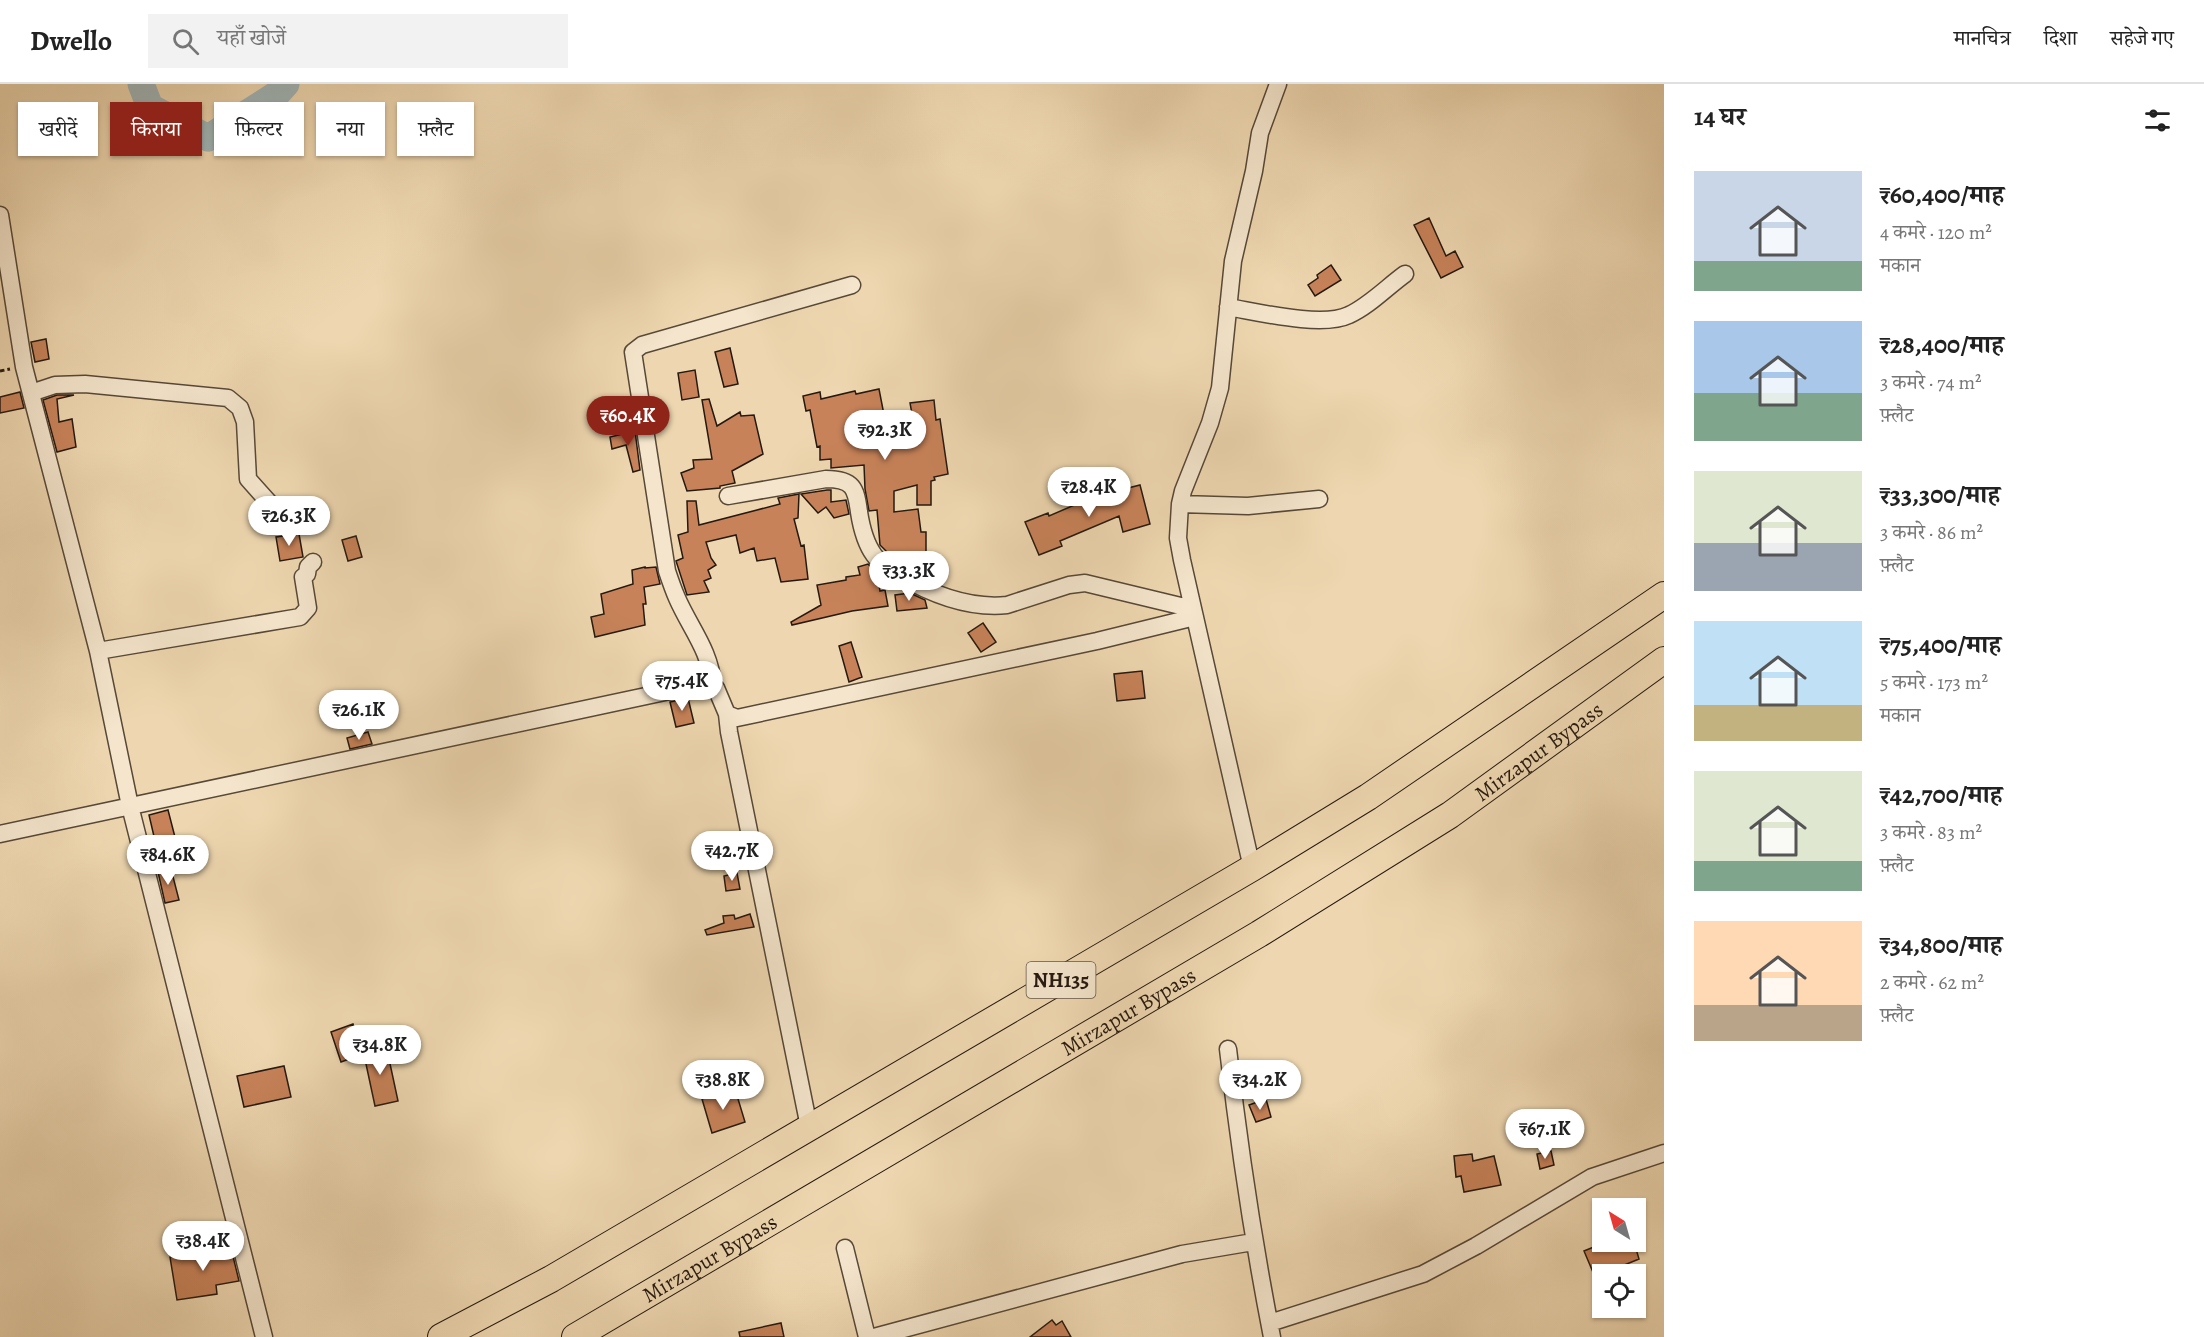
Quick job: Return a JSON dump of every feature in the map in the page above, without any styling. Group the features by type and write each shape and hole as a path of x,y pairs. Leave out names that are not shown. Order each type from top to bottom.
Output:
{"highway":[{"name":"NH135","path":"441,1337 562,1273 1252,868 1368,796 1664,595"},
{"name":"Mirzapur Bypass","path":"575,1337 1259,934 1420,834 1450,815 1664,660"}],"street":[{"path":"1252,868 1178,538 1183,491 1210,423 1220,388 1233,261 1254,171 1260,133 1278,84"},
{"path":"0,215 24,367 98,651 130,806 264,1337"},
{"path":"1228,307 1317,321 1337,320 1350,315 1405,274"},
{"path":"808,1122 760,895 727,714 713,685 712,674 694,627 677,598 667,571 633,352 642,345 852,285"},
{"path":"32,393 55,385 85,384 228,398 240,408 245,422 248,479 282,518"},
{"path":"728,496 826,479 839,479 848,483 856,490 868,543 876,558 922,589 956,600 1007,606 1069,585 1085,583 1194,613"},
{"path":"1180,504 1248,506 1319,499"},
{"path":"98,651 300,616 308,608 303,577 308,574 308,567 313,562"},
{"path":"727,714 733,718 749,716 1097,642 1194,613"},
{"path":"0,834 695,685 707,683 713,685"},
{"path":"1228,1049 1237,1135 1253,1242 1271,1330 1423,1274 1495,1235 1592,1177 1664,1153"},
{"path":"874,1337 1182,1254 1253,1242"},
{"path":"845,1248 867,1337"}],"building":[{"path":"1429,218 1446,256 1455,251 1463,267 1441,278 1414,225"},
{"path":"1331,265 1341,280 1315,296 1308,285"},
{"path":"46,339 49,359 35,362 31,342"},
{"path":"730,348 738,384 724,387 715,352"},
{"path":"695,370 699,397 682,400 678,373"},
{"path":"879,389 885,420 912,414 910,403 934,400 936,420 940,419 948,474 934,477 935,480 931,481 931,505 917,505 917,485 894,491 894,512 918,509 921,532 926,532 926,555 930,555 931,580 913,571 913,556 894,559 880,545 877,510 869,511 864,465 831,468 831,459 820,460 820,446 817,447 810,410 806,411 803,396 820,392 821,399 855,391 856,394"},
{"path":"20,392 24,408 0,413 0,397"},
{"path":"57,395 74,395 57,399 59,422 72,419 76,447 57,452 43,400"},
{"path":"709,399 717,426 740,412 741,416 754,415 763,454 732,471 735,483 720,486 720,488 687,491 681,473 694,468 693,460 712,459 702,400"},
{"path":"635,431 640,470 633,472 626,445 612,449 610,437"},
{"path":"1140,485 1150,524 1123,532 1119,516 1060,541 1062,546 1039,555 1025,522 1048,513 1049,516 1093,497"},
{"path":"831,490 831,502 846,500 849,514 834,518 826,507 818,513 801,494"},
{"path":"799,494 798,518 794,519 801,546 804,545 808,579 781,582 775,558 757,561 754,548 740,553 736,535 706,542 716,565 708,570 711,578 704,581 709,592 687,595 676,561 683,558 678,535 688,532 687,501 696,501 699,525 780,504 778,498"},
{"path":"299,534 303,557 280,561 276,537"},
{"path":"356,536 362,557 348,561 342,540"},
{"path":"868,564 877,573 880,591 885,590 888,606 852,611 792,625 791,622 821,605 817,585 860,575 858,567"},
{"path":"656,567 660,584 644,587 645,625 595,637 591,617 604,614 601,594 633,584 632,570"},
{"path":"910,593 925,600 927,608 897,611 895,595"},
{"path":"983,623 996,642 981,652 968,633"},
{"path":"851,642 862,677 849,682 839,646"},
{"path":"1142,671 1145,698 1117,701 1114,674"},
{"path":"688,698 694,723 676,727 670,702"},
{"path":"368,732 372,744 350,749 347,738"},
{"path":"168,810 176,841 156,845 149,815"},
{"path":"171,869 179,900 165,903 158,872"},
{"path":"737,873 740,889 726,891 724,876"},
{"path":"750,914 754,927 707,935 705,930 724,923 723,916 734,915 735,919"},
{"path":"353,1024 363,1054 341,1062 331,1032"},
{"path":"386,1045 398,1101 375,1106 363,1050"},
{"path":"284,1066 291,1097 244,1107 237,1076"},
{"path":"735,1089 745,1122 712,1133 702,1099"},
{"path":"1266,1099 1271,1117 1256,1122 1249,1105"},
{"path":"1551,1151 1554,1165 1540,1169 1537,1154"},
{"path":"1472,1154 1473,1161 1494,1156 1501,1185 1464,1192 1461,1176 1456,1177 1454,1156"},
{"path":"230,1244 239,1281 216,1285 217,1294 177,1300 170,1257 201,1252 201,1248"},
{"path":"1592,1248 1592,1252 1637,1252 1639,1259 1627,1264 1592,1264 1592,1270 1584,1251"},
{"path":"1052,1320 1056,1325 1062,1321 1071,1337 1030,1337"},
{"path":"781,1323 784,1337 740,1337 739,1332"}],"waterway":[{"path":"141,84 150,107 208,138 277,94 286,84"}]}
